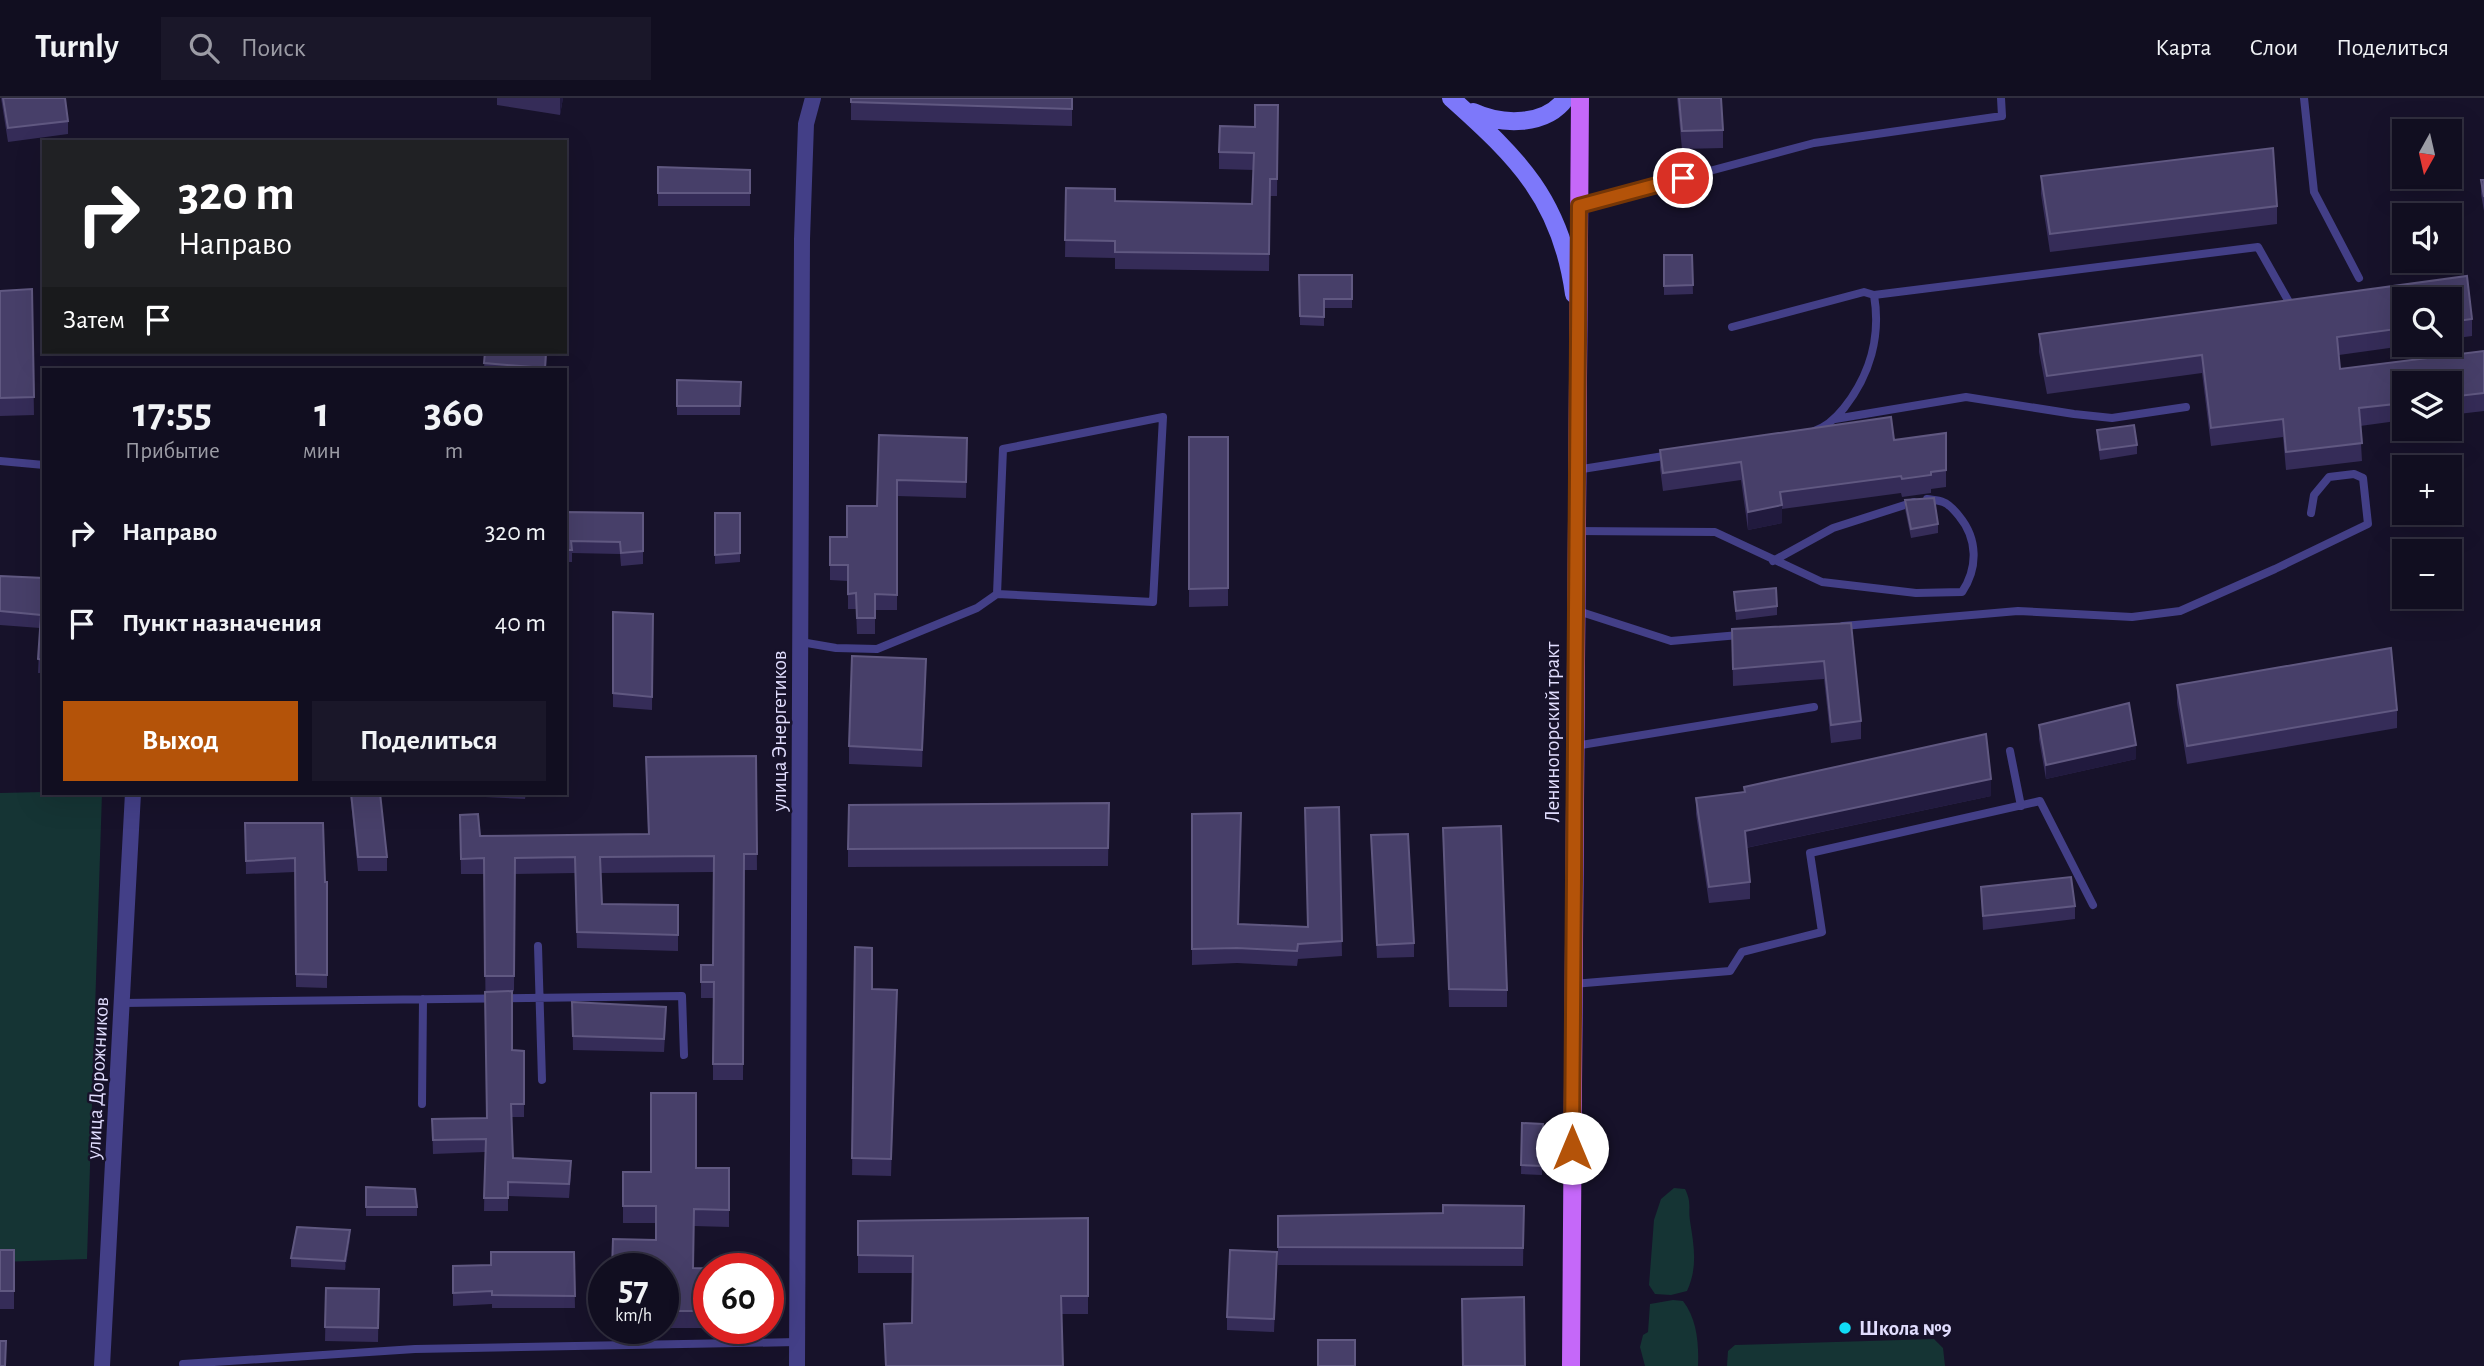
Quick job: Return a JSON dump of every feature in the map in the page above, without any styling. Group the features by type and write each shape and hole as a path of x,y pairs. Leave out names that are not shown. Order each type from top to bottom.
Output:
{"main road":[{"name":"Лениногорский тракт","path":"1571,1366 1580,98"}],"street":[{"name":"улица Энергетиков","path":"797,1366 802,239 806,124 813,98"},
{"path":"1452,99 1483,117 1511,121 1539,117 1553,111 1566,98"},
{"path":"1452,99 1506,149 1539,191 1558,230 1573,284 1577,314"},
{"name":"улица Дорожников","path":"102,1366 133,795"}],"lane":[{"path":"1579,206 1814,143 2002,116 2001,98"},
{"path":"2304,98 2314,192 2359,278"},
{"path":"1732,327 1864,292 1874,295 2258,247 2289,302"},
{"path":"1805,432 1818,430 1835,419 1860,388 1875,344 1877,315 1874,295"},
{"path":"1835,419 1966,397 2112,418 2186,407"},
{"path":"800,642 836,648 877,649 977,608 998,594 1153,601 1163,417 1003,449 998,594"},
{"path":"1576,470 1684,452"},
{"path":"0,461 42,466"},
{"path":"1837,626 2018,611 2132,617 2180,611 2368,524 2363,478 2354,474 2329,477 2314,495 2311,513"},
{"path":"1576,531 1714,532 1773,561 1822,582 1916,593 1962,592 1975,562 1973,543 1967,526 1944,502 1927,499 1898,505 1833,528 1773,561"},
{"path":"1576,610 1671,640 1754,634"},
{"path":"1575,746 1814,707"},
{"path":"2010,751 2021,806"},
{"path":"1573,984 1730,971 1742,952 1822,932 1810,853 2040,801 2093,905"},
{"path":"538,946 542,1080"},
{"path":"123,1003 682,996 684,1055"},
{"path":"422,1104 423,999"},
{"path":"183,1364 257,1363 415,1349 797,1342"}],"green space":[{"path":"0,793 102,795 87,1259 0,1262"},
{"path":"1674,1188 1685,1189 1688,1198 1694,1248 1693,1273 1687,1291 1671,1295 1655,1294 1649,1285 1654,1220 1661,1199"},
{"path":"1683,1301 1688,1308 1697,1341 1698,1366 1645,1366 1640,1347 1643,1335 1648,1332 1650,1304"},
{"path":"1934,1339 1943,1348 1945,1366 1727,1366 1728,1351 1735,1345"}],"building":[{"path":"3,98 65,98 68,121 8,128"},
{"path":"851,98 1072,98 1072,109 851,102"},
{"path":"1679,98 1721,98 1723,130 1682,131"},
{"path":"1255,105 1278,105 1277,179 1270,179 1269,254 1115,252 1115,241 1065,240 1066,188 1115,189 1115,201 1252,204 1254,153 1219,152 1220,126 1255,127"},
{"path":"2273,148 2277,206 2050,234 2041,176"},
{"path":"658,167 750,170 750,193 658,193"},
{"path":"1664,255 1692,255 1693,285 1664,286"},
{"path":"1299,275 1352,275 1352,299 1324,299 1324,317 1300,316"},
{"path":"2467,276 2472,319 2462,320 2462,287 2392,287 2392,330 2337,337 2340,369 2436,357 2462,357 2462,354 2484,351 2484,393 2462,396 2462,371 2392,371 2392,404 2359,408 2362,443 2286,452 2283,419 2211,428 2202,355 2047,376 2039,334"},
{"path":"32,289 34,397 0,398 0,291"},
{"path":"485,354 546,354 545,368 484,363"},
{"path":"677,380 741,382 740,406 677,406"},
{"path":"1891,417 1894,440 1946,433 1946,470 1902,479 1901,476 1780,492 1782,505 1748,512 1741,462 1663,473 1660,450"},
{"path":"2134,425 2137,445 2100,450 2097,430"},
{"path":"879,435 967,438 966,482 897,480 897,595 875,594 875,618 857,618 856,593 848,594 848,565 830,565 830,537 847,537 847,506 877,506"},
{"path":"1189,437 1228,437 1228,588 1189,589"},
{"path":"1934,498 1938,524 1911,529 1905,500"},
{"path":"567,512 643,513 643,551 621,553 620,542 571,541 572,550 567,550"},
{"path":"715,513 740,513 740,553 715,555"},
{"path":"0,576 42,578 42,660 38,659 41,615 0,611"},
{"path":"1776,588 1777,606 1736,611 1734,592"},
{"path":"613,612 653,614 652,697 613,693"},
{"path":"1851,623 1861,721 1831,725 1824,661 1733,669 1732,629"},
{"path":"2391,648 2397,710 2187,746 2177,685"},
{"path":"852,656 926,659 922,750 849,746"},
{"path":"2129,703 2136,745 2046,765 2039,725"},
{"path":"1986,734 1991,779 1745,831 1750,882 1709,887 1696,798 1745,792 1744,787"},
{"path":"756,756 757,854 744,854 743,1064 713,1064 714,982 701,982 701,965 713,965 714,856 600,857 602,904 678,905 678,935 577,932 575,857 515,858 514,976 485,976 484,858 461,859 460,815 478,814 480,836 649,834 646,757"},
{"path":"351,795 380,795 387,857 358,857"},
{"path":"1109,803 1108,848 848,849 849,805"},
{"path":"1339,807 1342,941 1298,944 1297,951 1192,949 1192,814 1241,813 1238,924 1308,927 1305,808"},
{"path":"245,823 323,823 327,882 327,975 296,974 295,858 246,861"},
{"path":"1501,826 1507,990 1449,989 1443,828"},
{"path":"1408,834 1414,943 1377,945 1371,835"},
{"path":"2071,877 2075,906 1983,916 1981,887"},
{"path":"855,947 872,948 872,989 897,990 891,1159 852,1158"},
{"path":"512,991 512,1050 524,1051 524,1104 511,1104 513,1158 571,1161 569,1184 508,1182 508,1198 484,1198 486,1139 433,1140 432,1119 487,1118 485,992"},
{"path":"572,1002 666,1007 664,1039 573,1036"},
{"path":"651,1093 696,1093 696,1168 729,1168 729,1210 694,1209 693,1311 679,1311 679,1253 613,1253 613,1239 656,1240 656,1206 623,1206 623,1172 651,1172"},
{"path":"1522,1123 1543,1124 1542,1166 1521,1165"},
{"path":"366,1187 415,1189 417,1207 366,1207"},
{"path":"1443,1205 1524,1206 1523,1248 1278,1247 1278,1216 1443,1213"},
{"path":"1088,1218 1088,1296 1061,1296 1063,1366 886,1366 884,1324 912,1323 913,1256 858,1255 858,1221"},
{"path":"297,1227 350,1230 345,1261 291,1258"},
{"path":"0,1250 14,1250 14,1291 0,1291"},
{"path":"1230,1250 1277,1252 1274,1319 1227,1317"},
{"path":"491,1252 574,1252 575,1296 492,1295 492,1291 453,1293 453,1266 491,1265"},
{"path":"326,1288 379,1289 378,1328 325,1327"},
{"path":"1524,1297 1525,1366 1463,1366 1462,1299"},
{"path":"1318,1340 1355,1340 1355,1366 1318,1366"},
{"path":"0,1341 6,1341 5,1366 0,1366"}],"place":[{"name":"Школа №9","path":"1845,1328"}],"route":[{"path":"1572,1148 1579,206 1683,178"}]}
